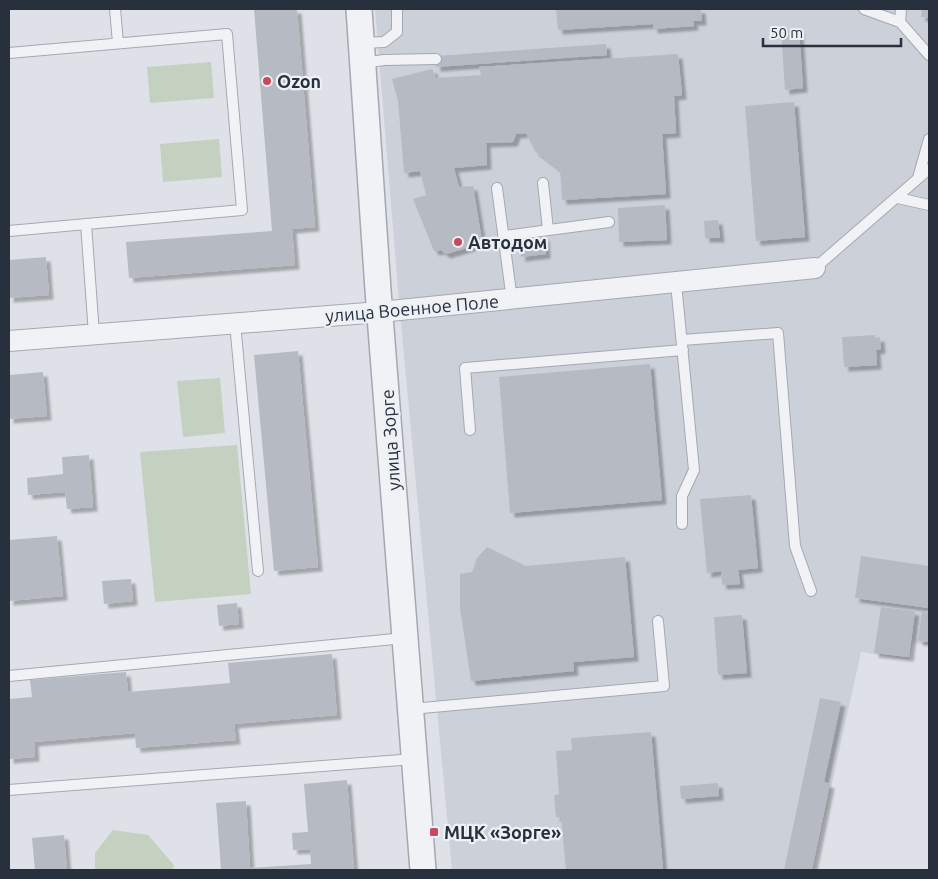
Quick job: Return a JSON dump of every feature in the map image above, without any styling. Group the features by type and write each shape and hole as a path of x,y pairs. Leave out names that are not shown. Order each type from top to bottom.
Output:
{"street":[{"name":"улица Зорге","path":"359,9 380,312 423,870"},
{"name":"улица Военное Поле","path":"9,340 380,312 815,268"}],"lane":[{"path":"115,9 118,43"},
{"path":"362,53 384,42 397,32 397,9"},
{"path":"864,9 900,22 929,55"},
{"path":"900,22 901,9"},
{"path":"9,53 227,34 242,210 9,230"},
{"path":"362,53 384,60 436,59"},
{"path":"918,178 929,139"},
{"path":"815,268 898,198 929,169"},
{"path":"542,183 548,230"},
{"path":"497,188 512,300"},
{"path":"898,198 929,205"},
{"path":"504,236 609,222"},
{"path":"86,224 94,334"},
{"path":"676,283 694,470 682,496 682,524"},
{"path":"235,323 258,571"},
{"path":"470,430 465,368 778,333 795,546 811,591"},
{"path":"411,709 664,686 658,621"},
{"path":"9,676 405,638"},
{"path":"9,790 414,758"}],"shaded area":[{"path":"375,9 929,9 929,645 913,643 909,660 861,652 813,870 452,870 399,302"}],"green space":[{"path":"211,62 214,98 150,103 147,67"},
{"path":"219,139 222,177 163,182 160,144"},
{"path":"220,378 225,433 183,437 177,381"},
{"path":"237,445 251,594 155,602 140,452"},
{"path":"113,830 148,835 174,865 173,870 95,870 95,853"}],"building":[{"path":"254,9 297,9 315,227 292,229 295,265 129,278 126,242 272,231"},
{"path":"556,9 701,9 702,21 693,21 694,26 653,29 653,24 558,30"},
{"path":"922,9 929,9 929,18 921,17"},
{"path":"799,29 803,88 785,90 781,30"},
{"path":"606,44 607,55 436,67 436,56"},
{"path":"678,54 682,95 674,96 676,133 662,134 666,194 562,200 560,170 535,151 526,133 516,134 513,142 486,143 487,165 454,168 459,187 473,186 482,241 475,241 473,246 446,254 441,250 434,251 413,199 426,195 420,171 404,173 398,101 392,79 432,69 436,78 481,75 479,67"},
{"path":"794,102 805,237 756,241 745,106"},
{"path":"665,205 667,240 619,242 618,208"},
{"path":"718,220 720,238 705,238 704,221"},
{"path":"545,237 546,254 521,257 520,239"},
{"path":"46,257 49,295 9,298 9,260"},
{"path":"875,335 875,338 880,337 881,349 876,350 877,365 844,367 842,337"},
{"path":"298,351 318,567 274,571 254,355"},
{"path":"650,364 662,500 510,513 499,377"},
{"path":"43,372 47,416 9,419 9,375"},
{"path":"89,455 93,507 67,509 65,492 28,495 27,478 63,474 62,457"},
{"path":"751,495 758,568 738,570 740,584 722,585 721,571 707,573 700,499"},
{"path":"57,536 63,596 9,601 9,540"},
{"path":"487,547 526,566 625,557 634,657 573,662 574,671 471,681 460,608 460,574 472,572 477,558"},
{"path":"861,556 929,566 929,608 855,598"},
{"path":"131,579 133,601 104,604 102,581"},
{"path":"237,603 239,624 219,626 217,605"},
{"path":"881,607 915,611 909,657 874,653"},
{"path":"922,611 929,612 929,642 918,641"},
{"path":"742,615 747,673 718,675 714,617"},
{"path":"332,654 337,715 234,724 236,740 136,748 135,733 34,742 35,757 9,759 9,699 32,697 30,680 126,672 128,692 230,683 228,663"},
{"path":"820,698 841,702 824,782 830,784 812,870 784,870"},
{"path":"651,732 663,870 566,870 561,817 556,817 554,795 559,794 556,751 572,750 571,738"},
{"path":"347,780 354,870 221,870 216,803 246,801 250,868 311,864 310,849 293,850 292,833 308,832 304,784"},
{"path":"718,783 719,796 681,799 680,786"},
{"path":"64,835 67,870 35,870 32,838"}],"place":[{"name":"Ozon","path":"267,81"},
{"name":"Автодом","path":"458,242"},
{"name":"МЦК «Зорге»","path":"434,832"}]}
